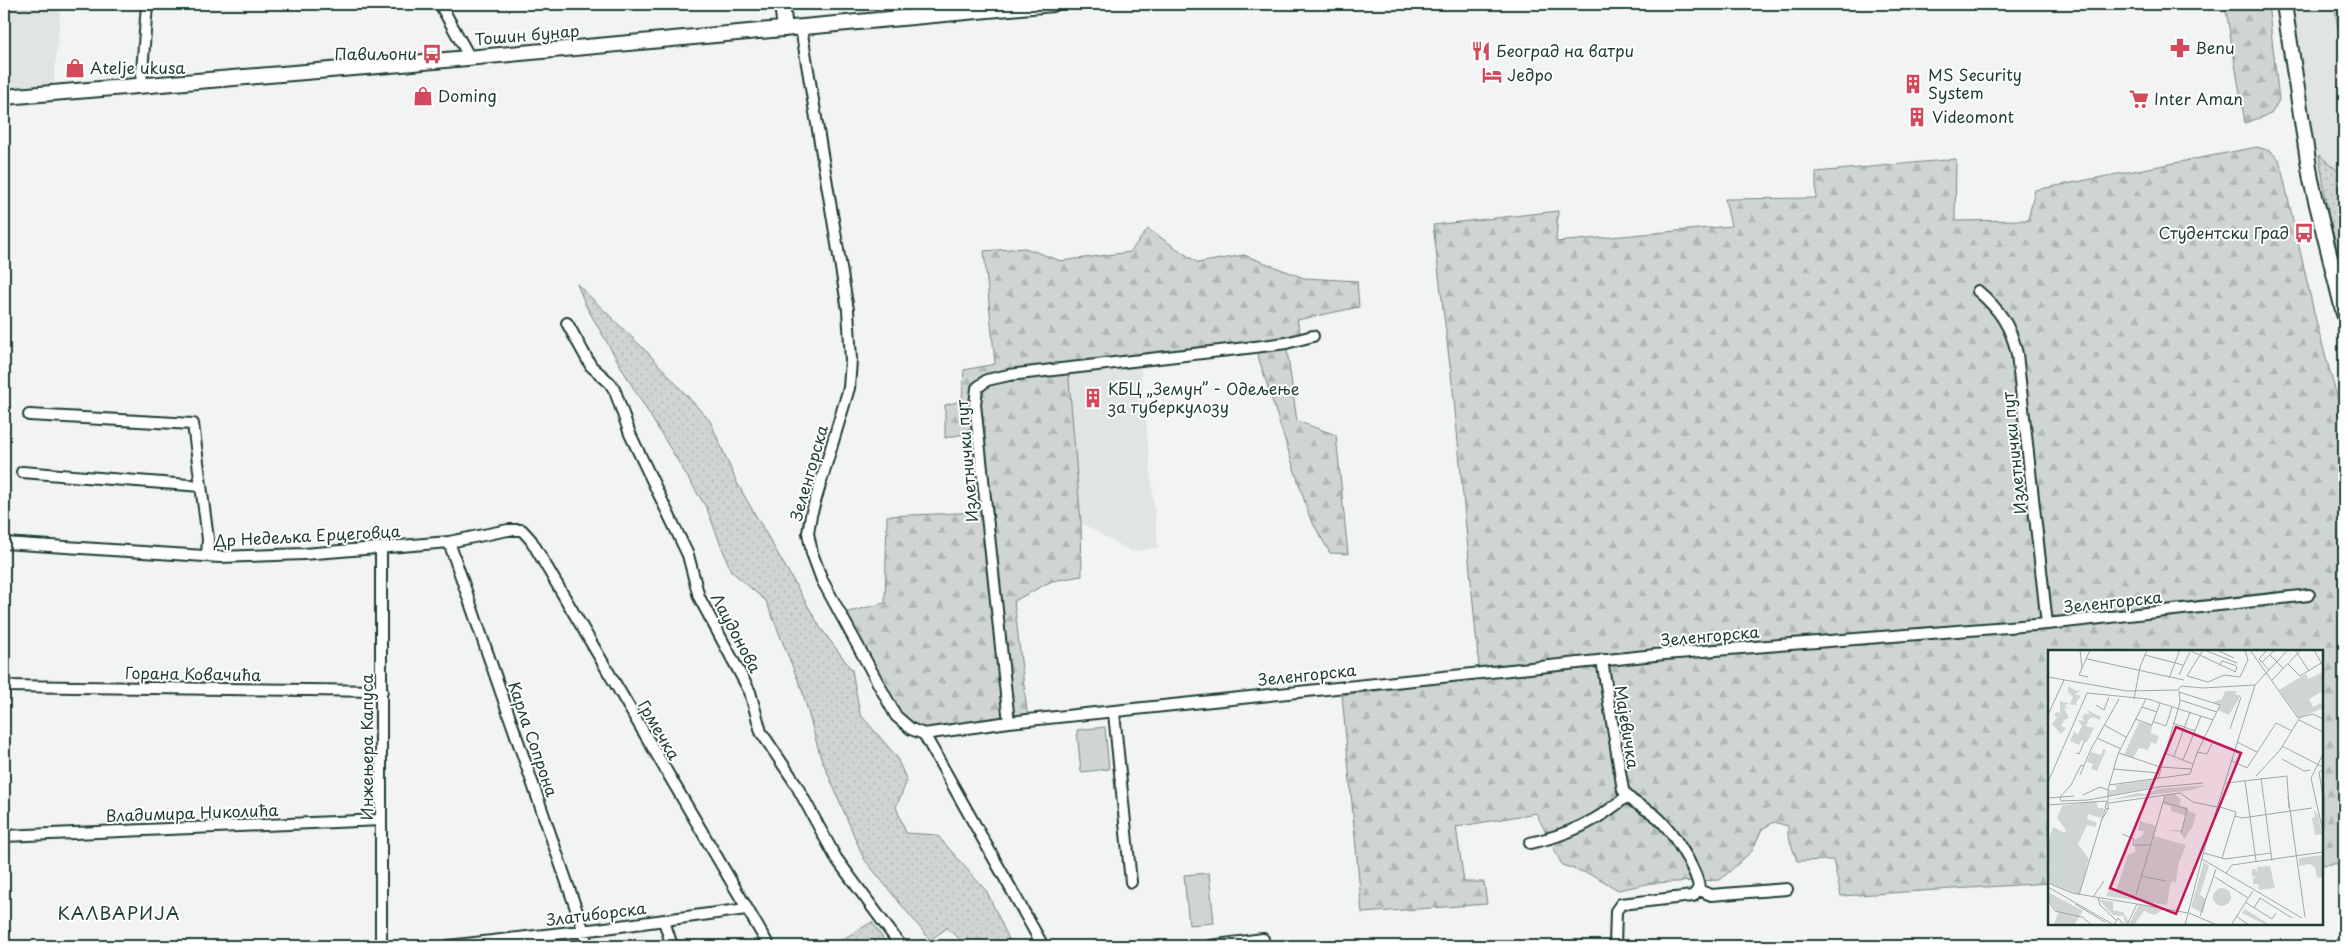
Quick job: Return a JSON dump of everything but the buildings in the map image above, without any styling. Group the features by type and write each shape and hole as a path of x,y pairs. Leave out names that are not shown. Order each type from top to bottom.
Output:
{"main road":[{"path":"782,4 785,29"},
{"name":"Тошин бунар","path":"4,97 470,58 1053,4"},
{"path":"2284,4 2311,180 2344,314"}],"street":[{"path":"141,86 147,4"},
{"path":"440,4 470,58"},
{"name":"Зеленгорска","path":"801,28 848,310 851,360 849,388 811,515 808,533 812,553 822,580 896,716 912,729 924,734 1009,722 1602,660 2047,624 2309,596"},
{"name":"Излетнички пут","path":"1978,291 2004,317 2017,354 2047,624"},
{"name":"Лаудонова","path":"567,323 591,366 610,383 615,391 630,434 688,556 699,597 750,692 761,732 794,782 836,858 901,946"},
{"name":"Излетнички пут","path":"1009,722 975,404 977,388 987,380 1009,375 1263,346 1314,336"},
{"path":"29,416 192,424 208,539 207,556"},
{"path":"22,472 201,486"},
{"name":"Др Недељка Ерцеговца","path":"4,543 207,556 304,554 449,542 508,530 522,530"},
{"name":"Грмечка","path":"522,530 531,540 768,946"},
{"name":"Карла Сопрона","path":"449,542 584,931 587,946"},
{"name":"Инжењера Капуса","path":"381,548 381,946"},
{"name":"Мајевичка","path":"1602,660 1621,785 1627,796"},
{"name":"Горана Ковачића","path":"4,686 382,691"},
{"path":"1114,712 1131,882"},
{"path":"924,734 1044,946"},
{"path":"1530,843 1558,837 1580,828 1627,796 1658,818 1672,835 1698,880 1699,890"},
{"name":"Владимира Николића","path":"4,836 381,820"},
{"path":"1699,890 1711,895 1787,889"},
{"path":"1615,946 1616,911 1621,904 1693,896 1699,890"},
{"name":"Златиборска","path":"448,946 584,931 746,909"},
{"path":"664,921 672,946"},
{"path":"1210,946 1263,939"}],"shaded area":[{"path":"4,4 61,4 53,88 4,91"},
{"path":"2290,4 2344,4 2344,287 2325,221"},
{"path":"1140,360 1158,547 1132,552 1081,523 1068,368"}],"green space":[{"path":"2225,4 2268,4 2279,100 2271,114 2245,123"},
{"path":"2334,4 2344,4 2344,64"},
{"path":"2257,147 2270,151 2279,159 2317,325 2344,422 2344,863 2323,865 2323,650 2048,650 2048,883 1841,896 1833,860 1797,861 1788,835 1788,826 1774,822 1762,829 1752,851 1720,880 1652,883 1618,890 1595,876 1562,865 1536,813 1456,827 1464,882 1484,882 1487,904 1362,913 1342,695 1480,678 1454,399 1433,225 1558,211 1556,242 1731,226 1725,199 1816,198 1816,172 1956,159 1955,221 2028,220 2035,190"},
{"path":"2319,155 2344,176 2344,277 2329,217"},
{"path":"1148,229 1198,263 1244,255 1304,278 1357,281 1359,307 1297,320 1302,340 1286,343 1297,421 1336,435 1348,554 1330,553 1310,518 1255,347 1068,368 1081,523 1082,576 1052,581 1014,601 1028,720 924,734 896,716 849,629 848,612 885,603 887,516 983,512 973,432 945,438 945,405 962,401 964,370 995,364 984,251 1025,248 1061,261 1130,252"},
{"path":"577,284 649,354 710,421 737,483 820,627 852,670 860,714 896,756 907,781 896,807 906,833 937,835 987,892 1012,946 968,946 947,928 930,940 864,859 820,755 802,690 766,601 731,571 707,509 631,384 586,306"},
{"path":"1105,727 1109,769 1081,772 1077,730"},
{"path":"1209,873 1214,923 1189,925 1184,875"},
{"path":"872,922 888,946 831,946"}],"place":[{"name":"Benu","path":"2180,48"},
{"name":"Београд на ватри","path":"1481,51"},
{"name":"Павиљони","path":"432,54"},
{"name":"Atelje ukusa","path":"75,68"},
{"name":"Једро","path":"1492,75"},
{"name":"MS Security System","path":"1913,84"},
{"name":"Doming","path":"423,96"},
{"name":"Inter Aman","path":"2139,99"},
{"name":"Videomont","path":"1917,117"},
{"name":"Студентски Град","path":"2304,233"},
{"name":"КБЦ „Земун” - Одељење за туберкулозу","path":"1093,398"}],"district":[{"name":"КАЛВАРИЈА","path":"119,914"}]}
